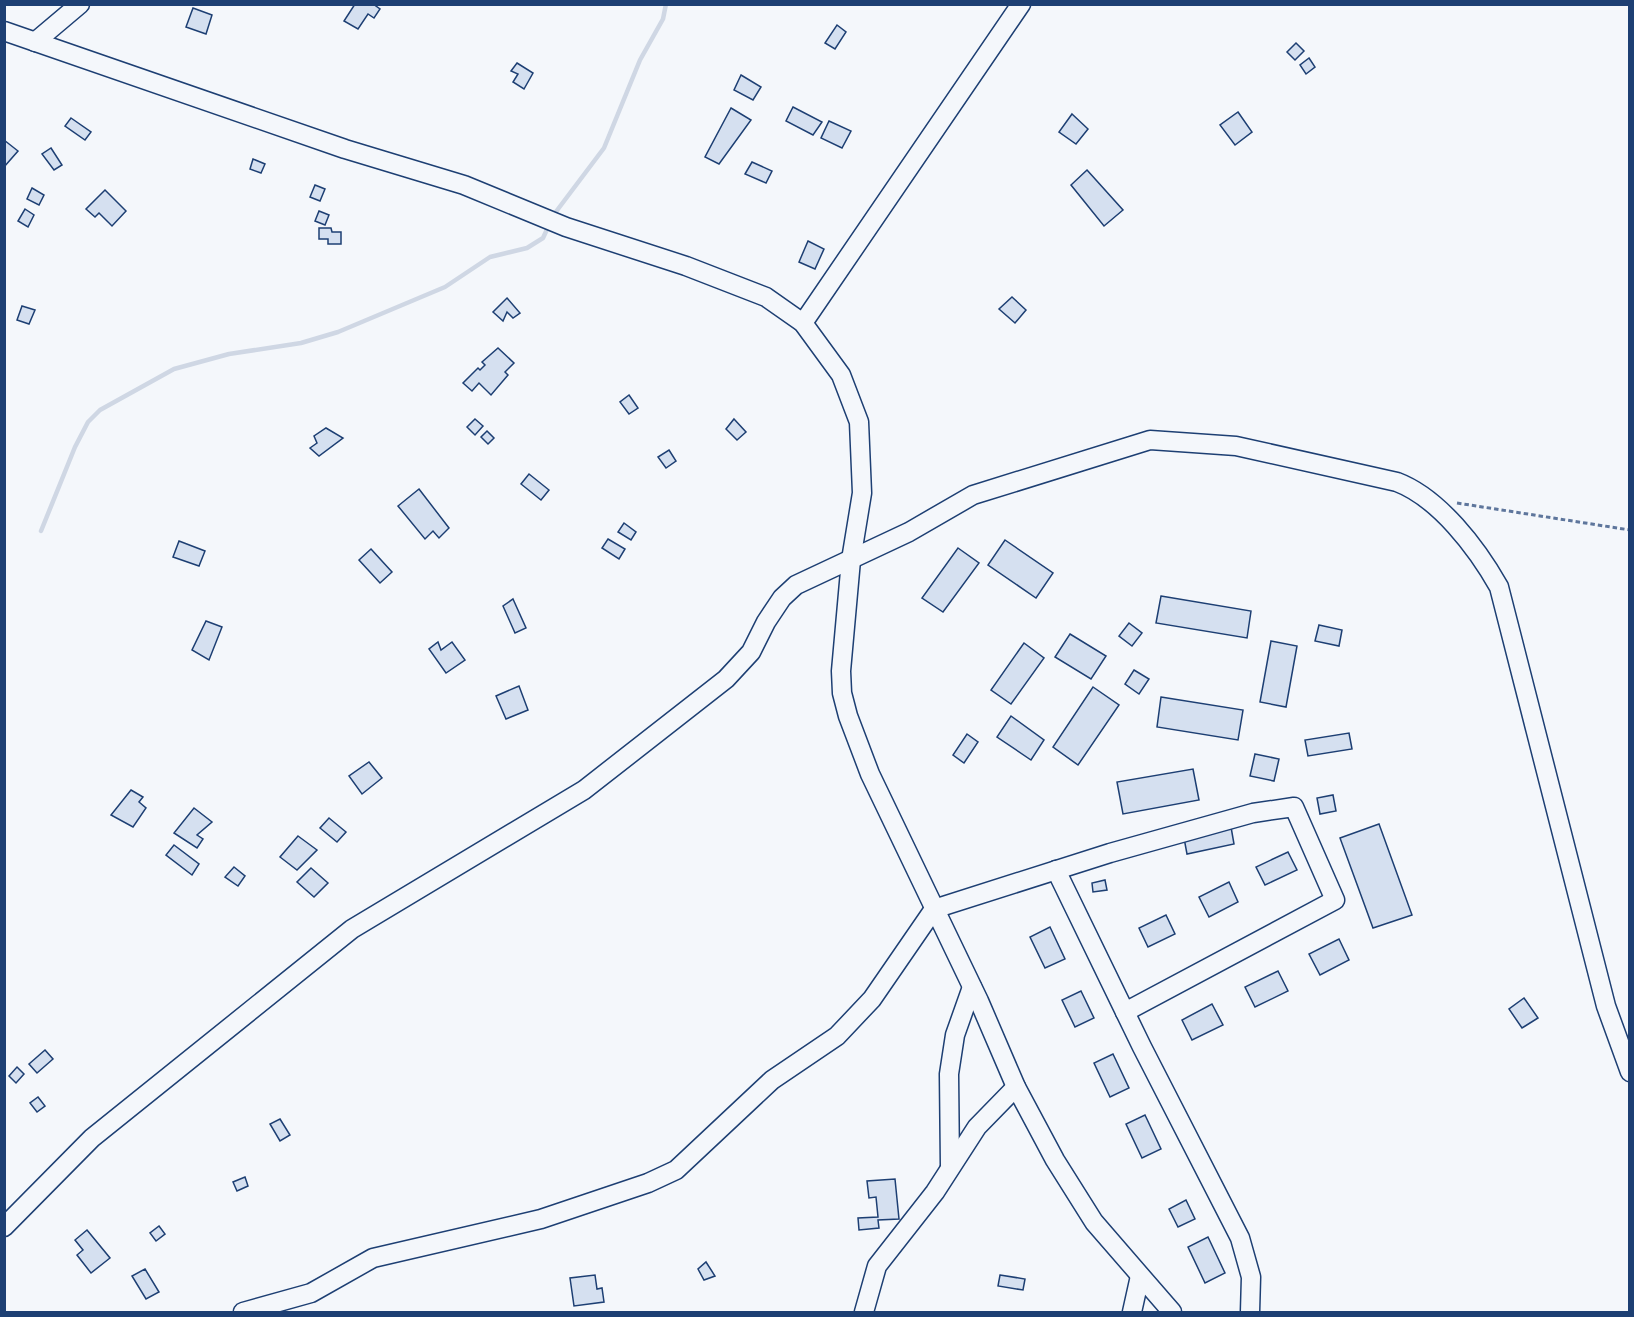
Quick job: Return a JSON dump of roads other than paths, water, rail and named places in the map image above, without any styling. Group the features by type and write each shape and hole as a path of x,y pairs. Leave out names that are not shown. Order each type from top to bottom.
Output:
{"street":[{"path":"35,42 80,4"},
{"path":"803,323 1022,4"},
{"path":"4,31 345,149 464,185 566,227 686,266 766,297 803,323 841,375 859,422 862,494 851,560 841,671 842,693 870,774 972,987 1016,1087 1055,1160 1094,1222 1172,1312"},
{"path":"4,1227 92,1138 352,928 584,790 726,679 751,652 782,598 796,585 851,560 973,495 1150,440 1236,446 1397,482 1414,489 1427,499 1480,555 1499,587 1606,1006 1629,1072"},
{"path":"243,1312 311,1293 373,1258 541,1219 648,1183 676,1170 772,1080 837,1036 873,999 934,909 1056,870 1253,813 1294,807 1335,900 1125,1012"},
{"path":"1056,870 1240,1238 1251,1277 1250,1312"},
{"path":"950,1169 949,1074 955,1035 972,987"},
{"path":"864,1312 877,1266 935,1192 977,1128 1016,1087"},
{"path":"1132,1312 1140,1276"}],"waterway":[{"path":"552,217 604,148 640,60 663,19 666,4"},
{"path":"41,531 75,447 88,422 100,410 174,369 229,354 301,343 338,332 445,287 490,257 527,248 543,238 549,225"}]}
